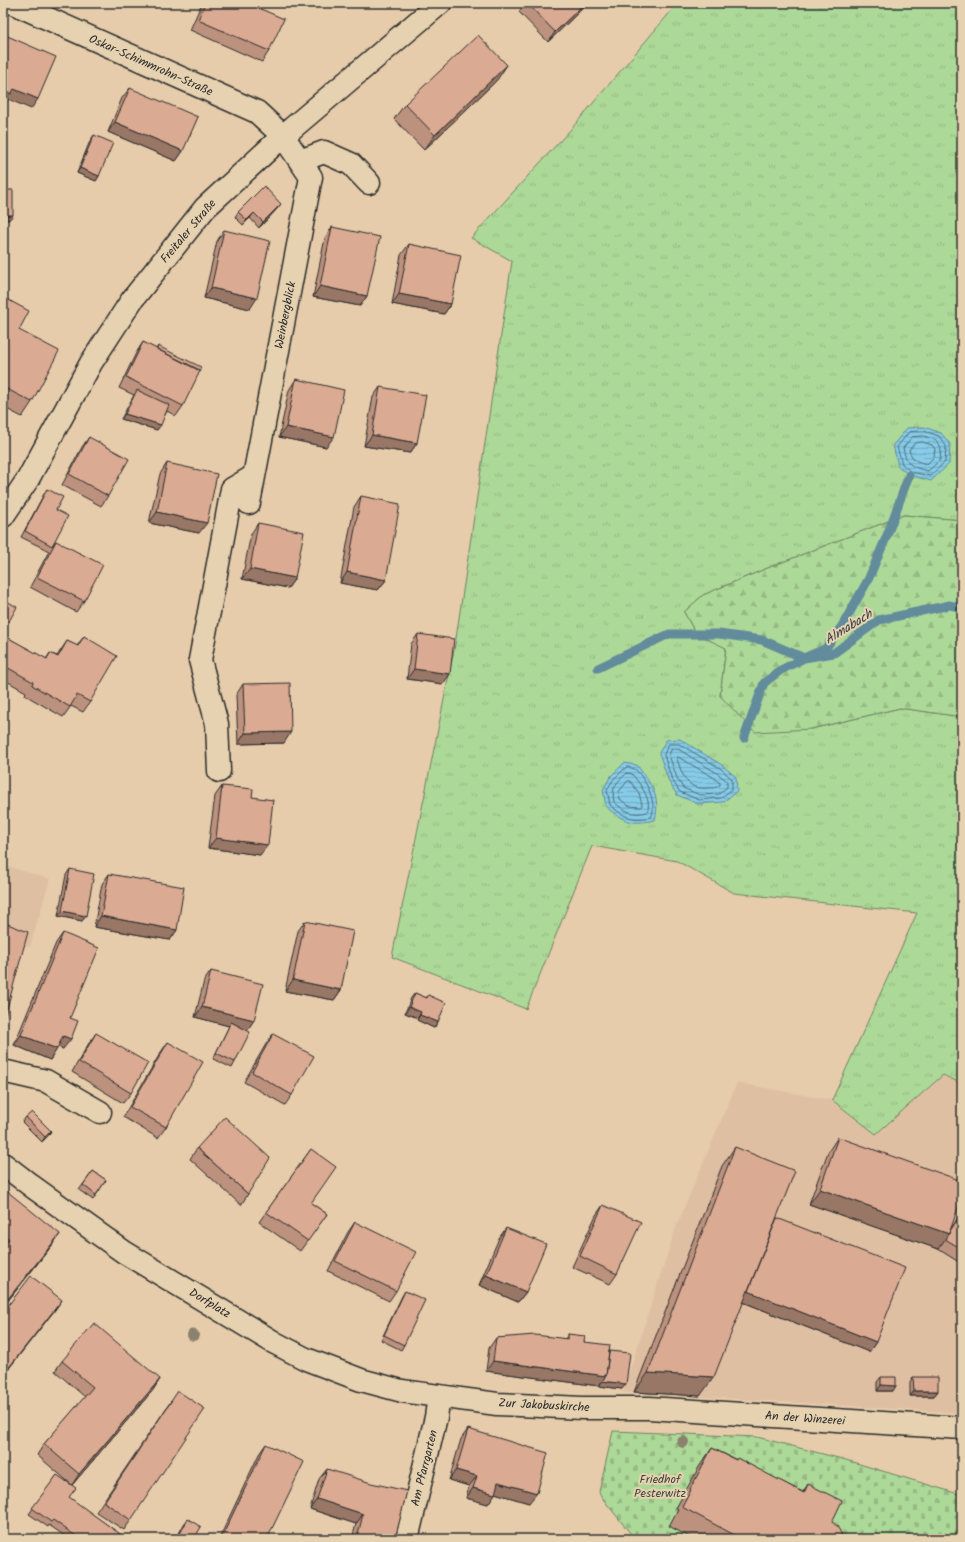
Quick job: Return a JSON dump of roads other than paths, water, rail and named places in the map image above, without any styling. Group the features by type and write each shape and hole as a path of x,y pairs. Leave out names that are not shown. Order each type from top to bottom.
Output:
{"street":[{"name":"Oskar-Schimmrohn-Straße","path":"13,3 257,112 283,136"},
{"name":"Freitaler Straße","path":"3,516 28,479 91,363 132,300 205,208 283,136 440,3"},
{"name":"Weinbergblick","path":"249,503 311,177 283,136"},
{"path":"300,161 324,152 351,164 368,183"},
{"path":"219,771 217,724 200,660 232,489 254,476"},
{"path":"3,1074 7,1072 46,1081 100,1112"},
{"name":"Dorfplatz","path":"3,1164 124,1252 275,1343 306,1359 361,1380 402,1391 439,1396"},
{"name":"Zur Jakobuskirche","path":"439,1396 497,1404 582,1408 649,1408"},
{"name":"Am Pfarrgarten","path":"407,1539 436,1417 439,1396"},
{"name":"An der Winzerei","path":"649,1408 962,1428"}],"water":[{"path":"924,427 941,433 950,444 949,464 931,481 909,475 898,466 893,445 907,428"},
{"path":"680,739 722,765 736,777 737,791 723,802 698,804 677,795 669,782 659,753 666,740"},
{"path":"624,763 637,765 647,778 656,797 657,812 655,820 639,822 628,821 606,807 603,790 610,777"}],"waterway":[{"name":"Almabach","path":"598,668 669,634 719,634 762,640 804,658 825,649 842,626 868,580 888,533 909,475"},
{"name":"Almabach","path":"744,738 764,683 781,670 804,658 834,653 879,620 950,605 962,608"}],"park label":[{"name":"Friedhof Pesterwitz","path":"660,1486"}]}
